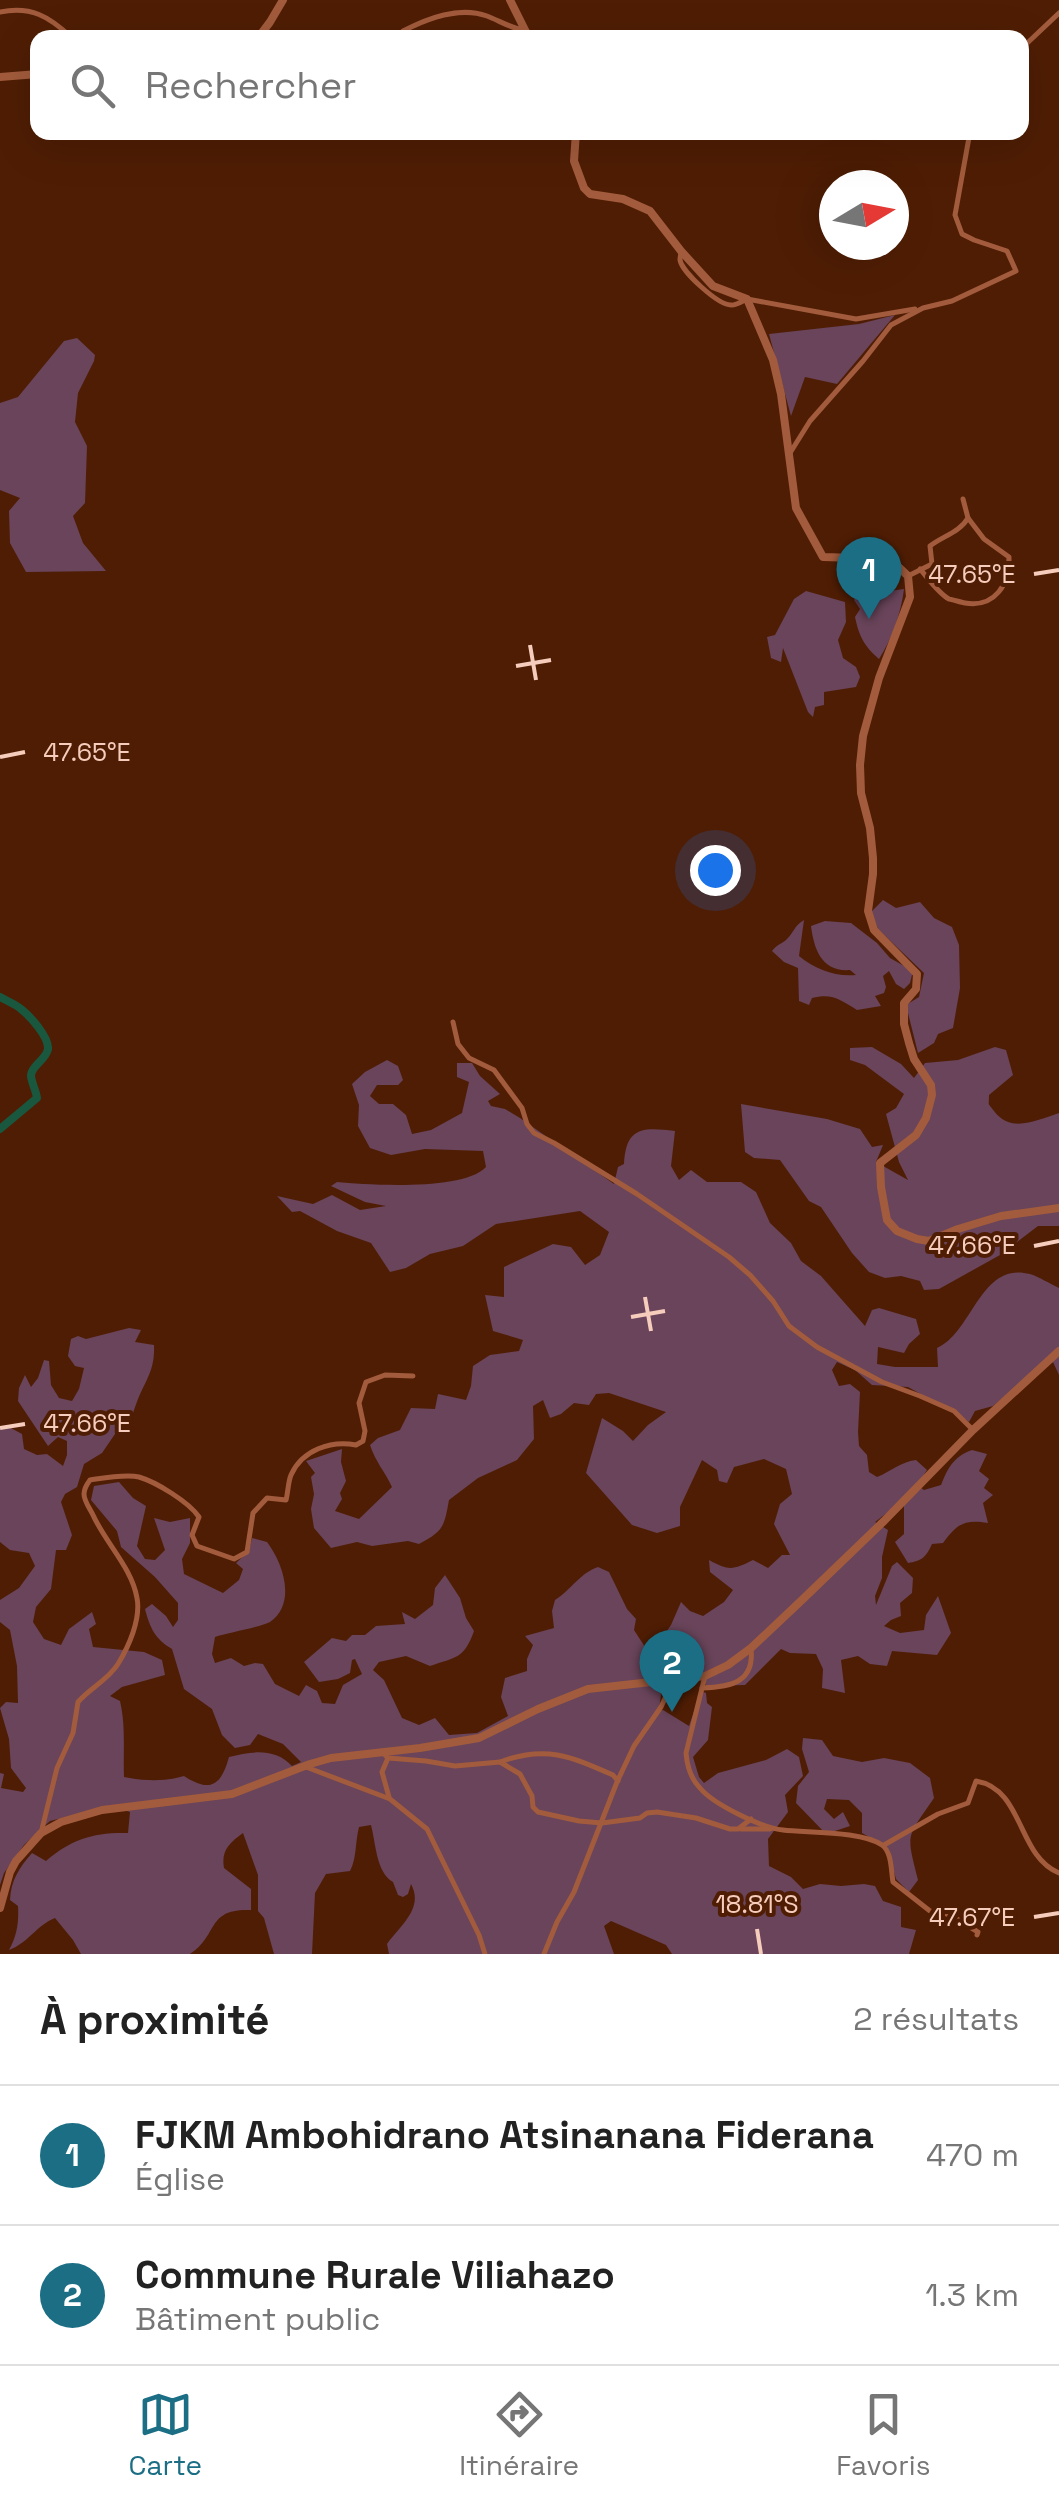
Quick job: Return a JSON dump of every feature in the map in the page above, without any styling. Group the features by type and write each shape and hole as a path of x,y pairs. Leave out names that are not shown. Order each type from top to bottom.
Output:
{"street":[{"path":"264,30 283,0"},
{"path":"510,0 525,30"},
{"path":"0,12 27,10 63,30"},
{"path":"407,30 425,20 468,11 515,30"},
{"path":"1029,41 1059,13"},
{"path":"0,77 30,75"},
{"path":"575,140 574,161 584,188 590,194 623,199 650,211 713,286 747,299 856,318 952,302 1016,271 1007,251 962,234 955,215 969,140"},
{"path":"747,299 773,360 781,394 796,508 823,556 890,559 908,576 910,598 879,678 862,736 860,766 873,858 868,911 874,930 918,974 916,989 904,1003 904,1024 914,1059 931,1084 932,1095 916,1135 880,1162 887,1220 896,1231 929,1241 1001,1216 1059,1208"},
{"path":"789,456 810,421 890,326 923,308"},
{"path":"920,569 949,599 982,603 1001,591 1009,558 984,539 968,518 962,498"},
{"path":"908,576 932,564 930,546 961,529 968,518"},
{"path":"453,1022 458,1044 469,1058 494,1070 522,1108 534,1133 637,1194 729,1257 750,1275 788,1326 817,1347 882,1382 954,1411 972,1430"},
{"path":"0,1908 16,1861 41,1832 61,1822 102,1810 232,1794 331,1758 385,1755 479,1738 588,1689 705,1676 728,1666 884,1521 972,1430 1059,1352"},
{"path":"41,1832 57,1768 73,1733 76,1707 117,1665 137,1614 135,1589 84,1498 90,1480 136,1476 173,1494 200,1517 192,1534 200,1549 240,1558 248,1552 256,1509 267,1498 286,1500 291,1474 307,1454 338,1443 356,1446 363,1441 365,1431 359,1403 366,1382 385,1375 412,1376"},
{"path":"702,1688 738,1683 752,1660 751,1648"},
{"path":"705,1676 688,1740 687,1764 700,1790 716,1802 772,1828"},
{"path":"544,1954 634,1746 674,1679"},
{"path":"385,1755 455,1766 500,1762 526,1753 561,1754 618,1780"},
{"path":"385,1755 382,1772 390,1798"},
{"path":"500,1762 520,1774 538,1812 579,1821 602,1823 657,1812 696,1818 730,1829 772,1828 868,1840 884,1846 888,1852 892,1882 924,1908 972,1926 977,1935"},
{"path":"303,1766 390,1798 423,1825 485,1954"},
{"path":"884,1846 938,1814 970,1802 976,1782 980,1782 994,1786 1006,1798 1034,1852 1043,1864 1059,1873"},
{"path":"738,1829 750,1819"}],"shaded area":[{"path":"895,315 837,384 805,377 791,416 769,334 859,324"},
{"path":"77,338 95,355 78,393 75,422 87,446 85,503 73,516 83,543 106,571 26,572 10,543 9,511 20,498 0,490 0,403 18,397 64,341"},
{"path":"876,585 889,591 904,589 895,626 879,659 860,635 855,617 860,609 854,600 860,589"},
{"path":"806,591 845,602 846,622 838,640 843,658 856,667 860,677 856,687 824,692 824,705 815,707 813,717 783,648 781,662 771,658 767,637 775,635 794,599"},
{"path":"883,900 896,908 920,902 934,918 952,927 959,945 960,988 953,1028 938,1034 934,1043 918,1053 906,1005 919,997 924,973 878,929 871,912"},
{"path":"804,920 799,956 812,965 833,973 856,975 821,958 811,926 825,921 851,923 890,958 913,971 910,983 904,989 889,971 883,976 884,993 875,996 881,1006 857,1010 831,997 812,998 809,1005 799,1001 798,968 772,951"},
{"path":"872,1047 901,1064 914,1078 925,1063 958,1060 995,1047 1006,1050 1013,1075 989,1095 994,1111 1016,1124 1059,1113 1059,1226 1038,1226 1000,1255 939,1289 924,1290 920,1281 901,1276 885,1278 869,1272 780,1160 754,1158 745,1152 741,1104 827,1119 860,1129 872,1147 883,1145 876,1162 908,1180 886,1114 896,1108 904,1094 865,1065 850,1060 850,1048"},
{"path":"387,1060 398,1066 403,1080 398,1085 377,1085 370,1096 379,1104 393,1104 406,1115 412,1134 431,1130 462,1113 469,1082 457,1077 457,1063 472,1063 500,1094 488,1101 491,1106 520,1118 614,1184 632,1136 653,1129 675,1131 671,1166 679,1180 691,1170 707,1182 741,1182 756,1192 770,1223 865,1326 872,1310 879,1308 916,1319 920,1334 904,1353 878,1347 877,1364 938,1367 937,1348 960,1328 988,1287 999,1278 1013,1273 1030,1274 1059,1288 1059,1375 1053,1362 1031,1374 993,1406 975,1411 969,1422 908,1387 872,1385 855,1370 837,1362 832,1370 839,1386 850,1384 860,1392 859,1446 867,1455 869,1472 877,1477 916,1460 927,1470 917,1485 924,1490 941,1485 960,1456 972,1450 987,1454 979,1471 989,1479 984,1488 993,1495 983,1503 988,1523 962,1524 943,1543 932,1544 923,1558 908,1563 895,1542 904,1534 904,1500 875,1522 888,1530 876,1605 897,1562 913,1578 912,1593 900,1603 901,1616 884,1626 900,1633 924,1630 926,1615 938,1596 951,1633 937,1655 892,1651 887,1666 870,1664 858,1656 841,1660 845,1693 822,1688 823,1669 816,1654 781,1649 745,1685 706,1686 705,1681 683,1667 685,1633 655,1656 681,1602 703,1616 724,1602 733,1590 710,1572 709,1560 731,1568 753,1560 768,1568 782,1555 790,1555 774,1524 780,1504 792,1494 786,1469 764,1459 734,1467 727,1483 719,1481 717,1470 702,1460 680,1507 680,1526 657,1533 632,1525 586,1473 602,1418 633,1441 666,1412 609,1393 596,1394 589,1405 574,1403 550,1418 543,1400 533,1406 534,1439 517,1460 478,1478 449,1500 441,1528 419,1544 408,1541 372,1546 357,1542 331,1548 314,1528 311,1477 315,1473 306,1461 342,1449 346,1481 335,1511 359,1519 392,1487 370,1445 400,1430 411,1408 435,1409 438,1394 466,1400 473,1366 490,1355 519,1351 523,1340 493,1331 485,1295 504,1297 504,1267 553,1244 571,1247 585,1265 600,1255 609,1232 580,1211 496,1224 463,1246 430,1254 390,1272 371,1243 337,1231 300,1211 292,1212 277,1196 313,1204 332,1195 360,1210 386,1206 365,1202 331,1186 337,1182 438,1183 475,1175 486,1167 483,1151 425,1149 391,1155 370,1148 358,1126 359,1105 352,1084"},
{"path":"129,1328 141,1330 135,1342 154,1345 152,1367 127,1430 115,1434 102,1453 84,1464 77,1487 65,1494 61,1502 72,1535 66,1550 56,1550 51,1589 36,1607 33,1622 44,1639 61,1645 69,1629 92,1612 96,1624 89,1629 93,1647 144,1652 162,1660 165,1675 122,1687 110,1696 120,1701 122,1711 124,1777 154,1780 184,1776 208,1785 222,1775 229,1757 263,1752 292,1766 301,1762 283,1744 258,1734 250,1745 235,1748 222,1735 212,1709 184,1689 172,1649 154,1632 145,1609 152,1604 173,1627 178,1620 178,1603 121,1547 117,1531 91,1500 94,1486 119,1482 146,1506 137,1546 145,1559 155,1560 165,1550 154,1518 170,1522 190,1518 190,1543 182,1559 184,1574 223,1593 239,1580 243,1569 236,1563 249,1551 252,1538 267,1542 285,1583 283,1604 270,1622 215,1637 215,1663 231,1658 244,1666 263,1664 275,1684 299,1696 306,1685 317,1691 322,1703 335,1704 343,1685 362,1674 355,1659 350,1673 319,1682 304,1662 332,1638 346,1641 352,1635 365,1635 376,1626 405,1624 402,1612 415,1619 433,1605 435,1588 445,1575 474,1631 467,1647 458,1656 430,1666 406,1656 379,1662 373,1670 384,1680 402,1718 419,1725 435,1718 449,1735 477,1733 508,1716 501,1697 505,1678 527,1671 533,1645 525,1636 554,1628 555,1600 598,1567 609,1572 636,1619 634,1630 647,1650 648,1675 662,1685 659,1711 689,1726 701,1691 706,1693 707,1703 712,1707 708,1740 693,1757 704,1783 718,1773 766,1760 787,1749 799,1757 803,1776 785,1795 788,1812 768,1839 769,1866 791,1877 803,1889 820,1884 875,1886 883,1901 901,1907 901,1927 916,1930 909,1954 672,1954 666,1945 611,1921 604,1926 614,1954 389,1954 387,1944 413,1909 414,1893 411,1884 408,1894 398,1895 380,1865 371,1825 359,1827 350,1871 326,1874 315,1893 312,1954 274,1954 264,1918 258,1911 258,1875 243,1833 227,1848 224,1868 251,1889 251,1910 227,1913 220,1918 190,1954 81,1954 55,1918 9,1950 18,1918 18,1906 10,1900 12,1886 32,1853 46,1861 84,1838 128,1833 130,1812 111,1806 50,1821 24,1845 0,1885 0,1773 4,1774 1,1788 23,1792 26,1788 11,1768 9,1739 0,1708 6,1702 18,1703 17,1666 10,1630 0,1622 0,1600 19,1588 35,1566 29,1553 10,1550 0,1542 0,1429 9,1427 22,1434 24,1449 37,1455 47,1454 63,1466 67,1441 58,1437 48,1446 18,1401 25,1375 31,1387 44,1360 49,1361 51,1385 59,1398 72,1401 84,1368 75,1366 68,1356 71,1339"},
{"path":"803,1738 822,1740 833,1756 862,1762 884,1758 910,1763 930,1778 934,1798 911,1836 918,1880 909,1892 896,1879 887,1847 862,1833 862,1813 849,1800 827,1799 824,1809 834,1819 843,1812 850,1826 826,1834 796,1803 798,1786 809,1772"}],"waterway":[{"path":"0,997 29,1017 42,1033 48,1049 31,1075 37,1098 0,1129"}],"place":[{"name":"FJKM Ambohidrano Atsinanana Fiderana","path":"869,619"},
{"name":"Commune Rurale Viliahazo","path":"672,1712"}]}
